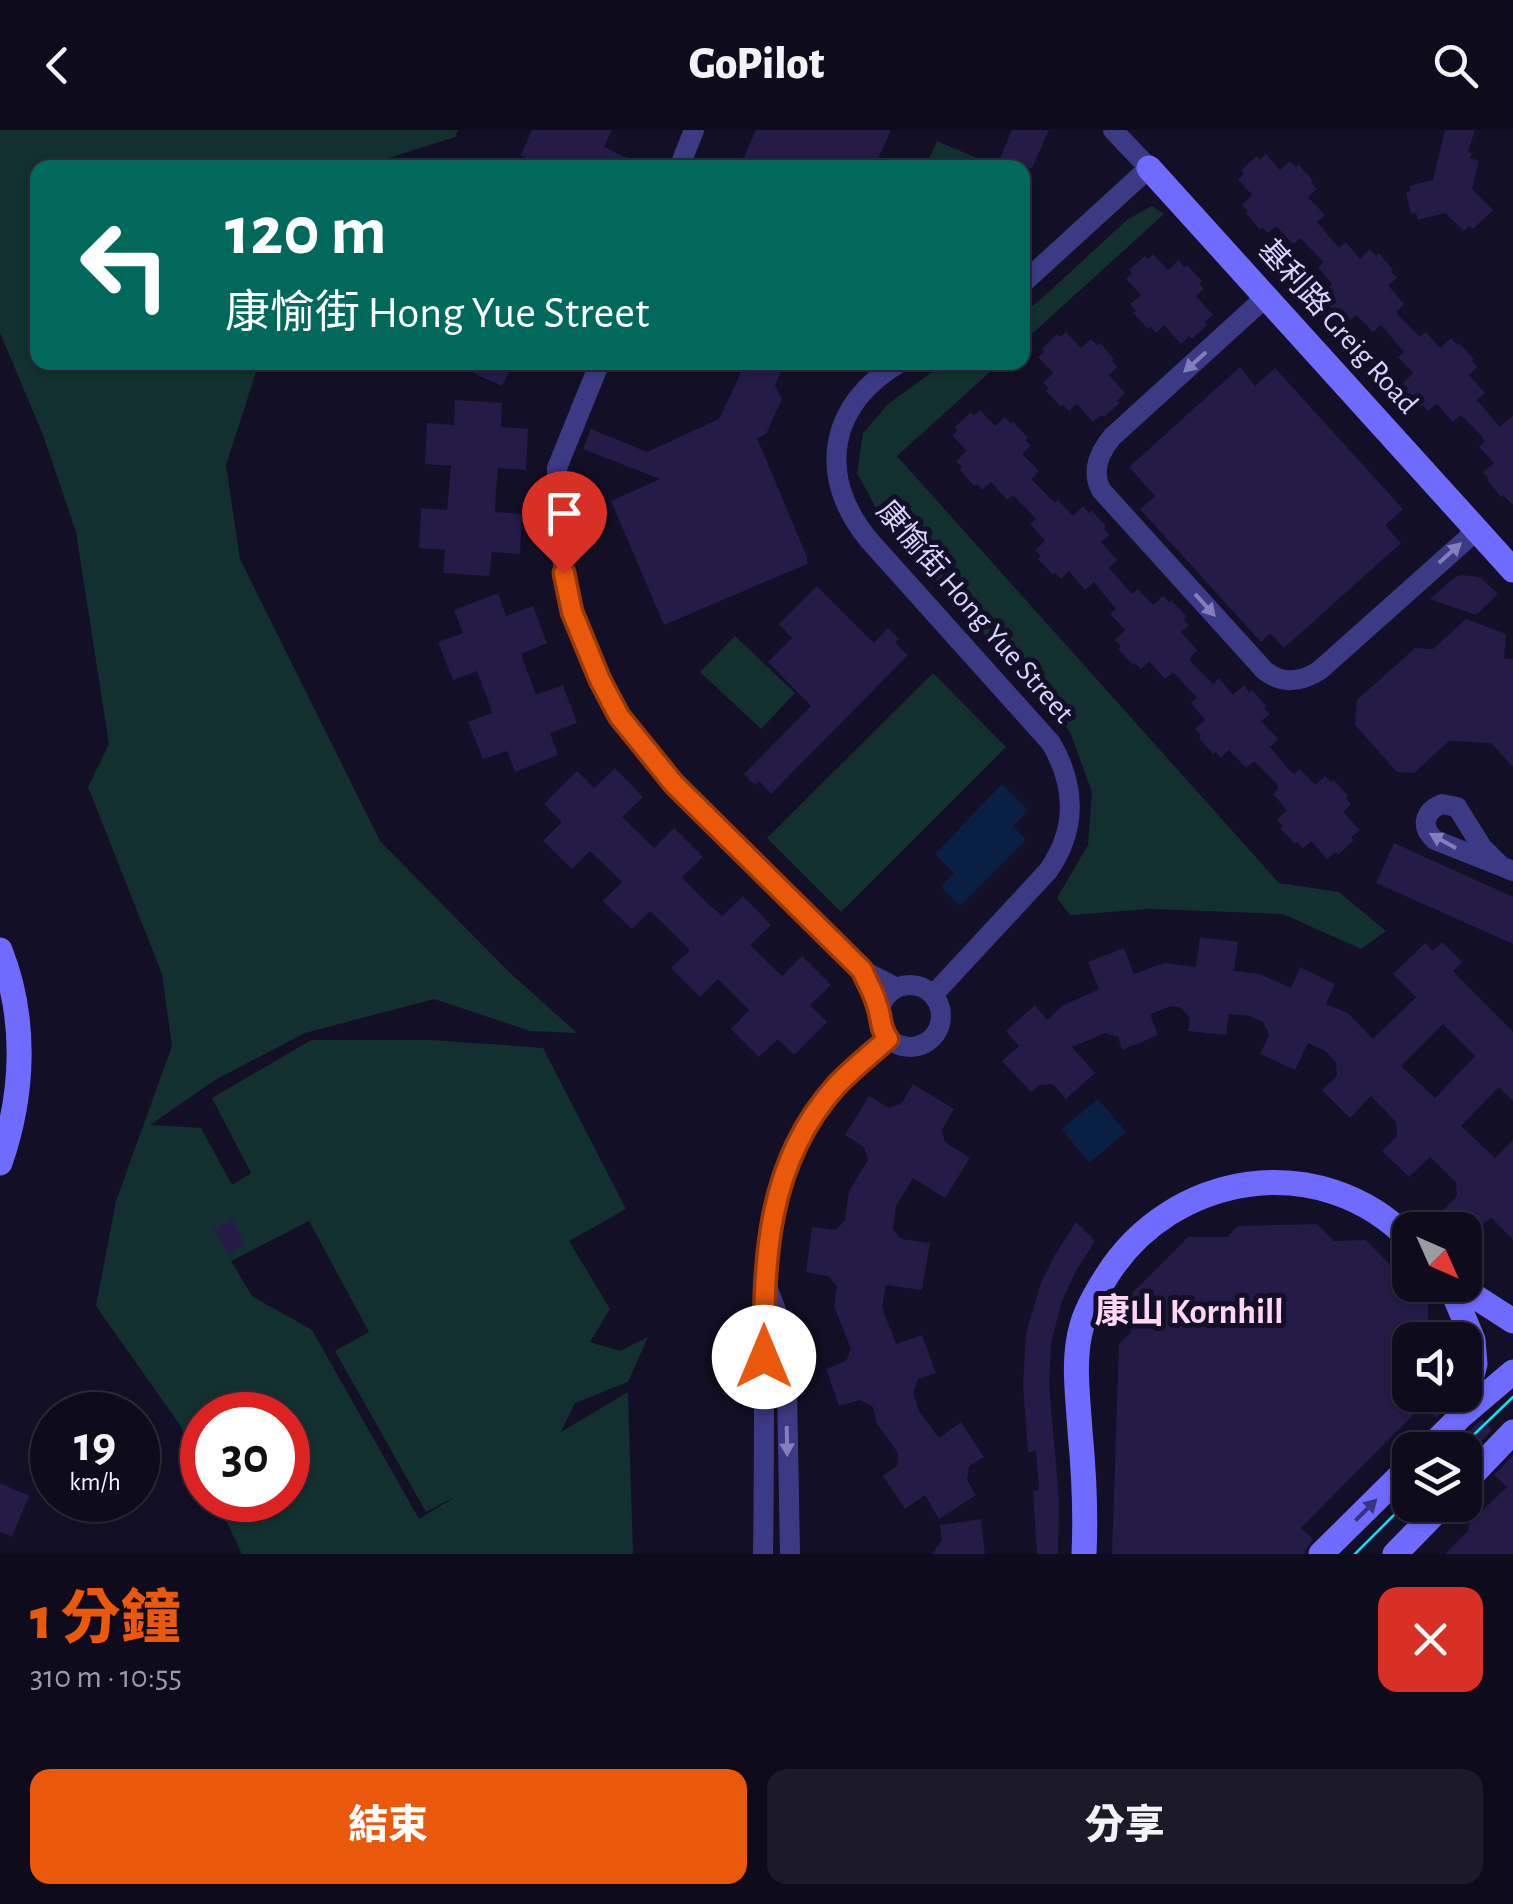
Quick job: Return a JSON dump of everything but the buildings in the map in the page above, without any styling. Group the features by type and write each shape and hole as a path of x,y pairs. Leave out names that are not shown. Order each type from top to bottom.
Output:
{"street":[{"path":"682,160 694,130"},
{"name":"基利路 Greig Road","path":"1113,130 1513,570"},
{"path":"1030,277 1149,168"},
{"path":"1267,296 1106,444 1097,464 1097,482 1125,516 1265,672 1289,682 1320,670 1477,530"},
{"path":"597,370 557,468 558,525 569,600 600,680 619,716 674,784 862,970 897,988 916,986 933,995 941,1014 935,1034 918,1046 907,1047 888,1039 882,1030 879,1020 883,1000 897,988"},
{"name":"康愉街 Hong Yue Street","path":"888,370 862,392 840,432 836,462 845,505 868,539 1051,743 1065,772 1071,803 1068,832 1048,872 933,995"},
{"path":"0,950 11,980 19,1052 17,1097 0,1162"},
{"path":"862,970 880,1010"},
{"path":"764,1554 764,1278 773,1212 788,1166 824,1101 888,1039"},
{"path":"1084,1554 1086,1514 1077,1388 1078,1344 1098,1289 1138,1236 1198,1197 1222,1188 1272,1182 1316,1187 1366,1205 1392,1226"},
{"path":"764,1278 786,1336 790,1554"},
{"path":"1460,1302 1473,1340 1475,1364 1461,1416"},
{"path":"1482,1302 1513,1321"},
{"path":"1445,1432 1513,1372"},
{"path":"1482,1464 1513,1432"},
{"path":"1321,1554 1392,1484"},
{"path":"1395,1554 1427,1522"}],"green space":[{"path":"0,130 458,130 455,137 382,160 30,160 30,370 257,370 226,465 240,559 380,841 509,972 577,1033 530,1031 434,999 305,1033 215,1080 150,1125 201,1128 232,1185 251,1173 212,1098 311,1040 432,1040 543,1048 626,1209 569,1241 610,1309 590,1342 620,1351 648,1337 628,1382 575,1403 561,1432 628,1392 633,1554 242,1554 227,1522 310,1522 310,1392 180,1392 180,1425 96,1306 116,1201 172,1046 162,974 88,787 109,744 76,532 43,435 0,333","holes":["309,1221 369,1332 335,1351 426,1512 458,1495 419,1519 312,1330 252,1296 231,1261"]},
{"path":"937,141 977,158 976,160 928,160"},
{"path":"1152,206 1164,214 1030,336 1030,307 1128,219"},
{"path":"935,370 992,370 897,456 1279,883 1339,892 1386,931 1361,949 1283,914 1149,909 1070,915 1057,898 1088,845 1092,792 1070,732 881,517 857,473 863,433 888,404"},
{"path":"735,636 795,693 761,729 700,672"},
{"path":"933,673 1006,747 841,912 767,838"}],"water":[{"path":"1002,784 1028,810 1013,826 1026,840 960,906 941,887 954,873 935,854"},
{"path":"1098,1099 1126,1132 1089,1163 1062,1129"}],"tram line":[{"path":"1477,1432 1513,1397"},
{"path":"1355,1554 1392,1517"}],"district":[{"name":"康山 Kornhill","path":"1189,1312"}],"route":[{"path":"564,573 572,612 619,716 674,784 862,970 888,1039 824,1101 788,1166 768,1241 764,1357"}]}
